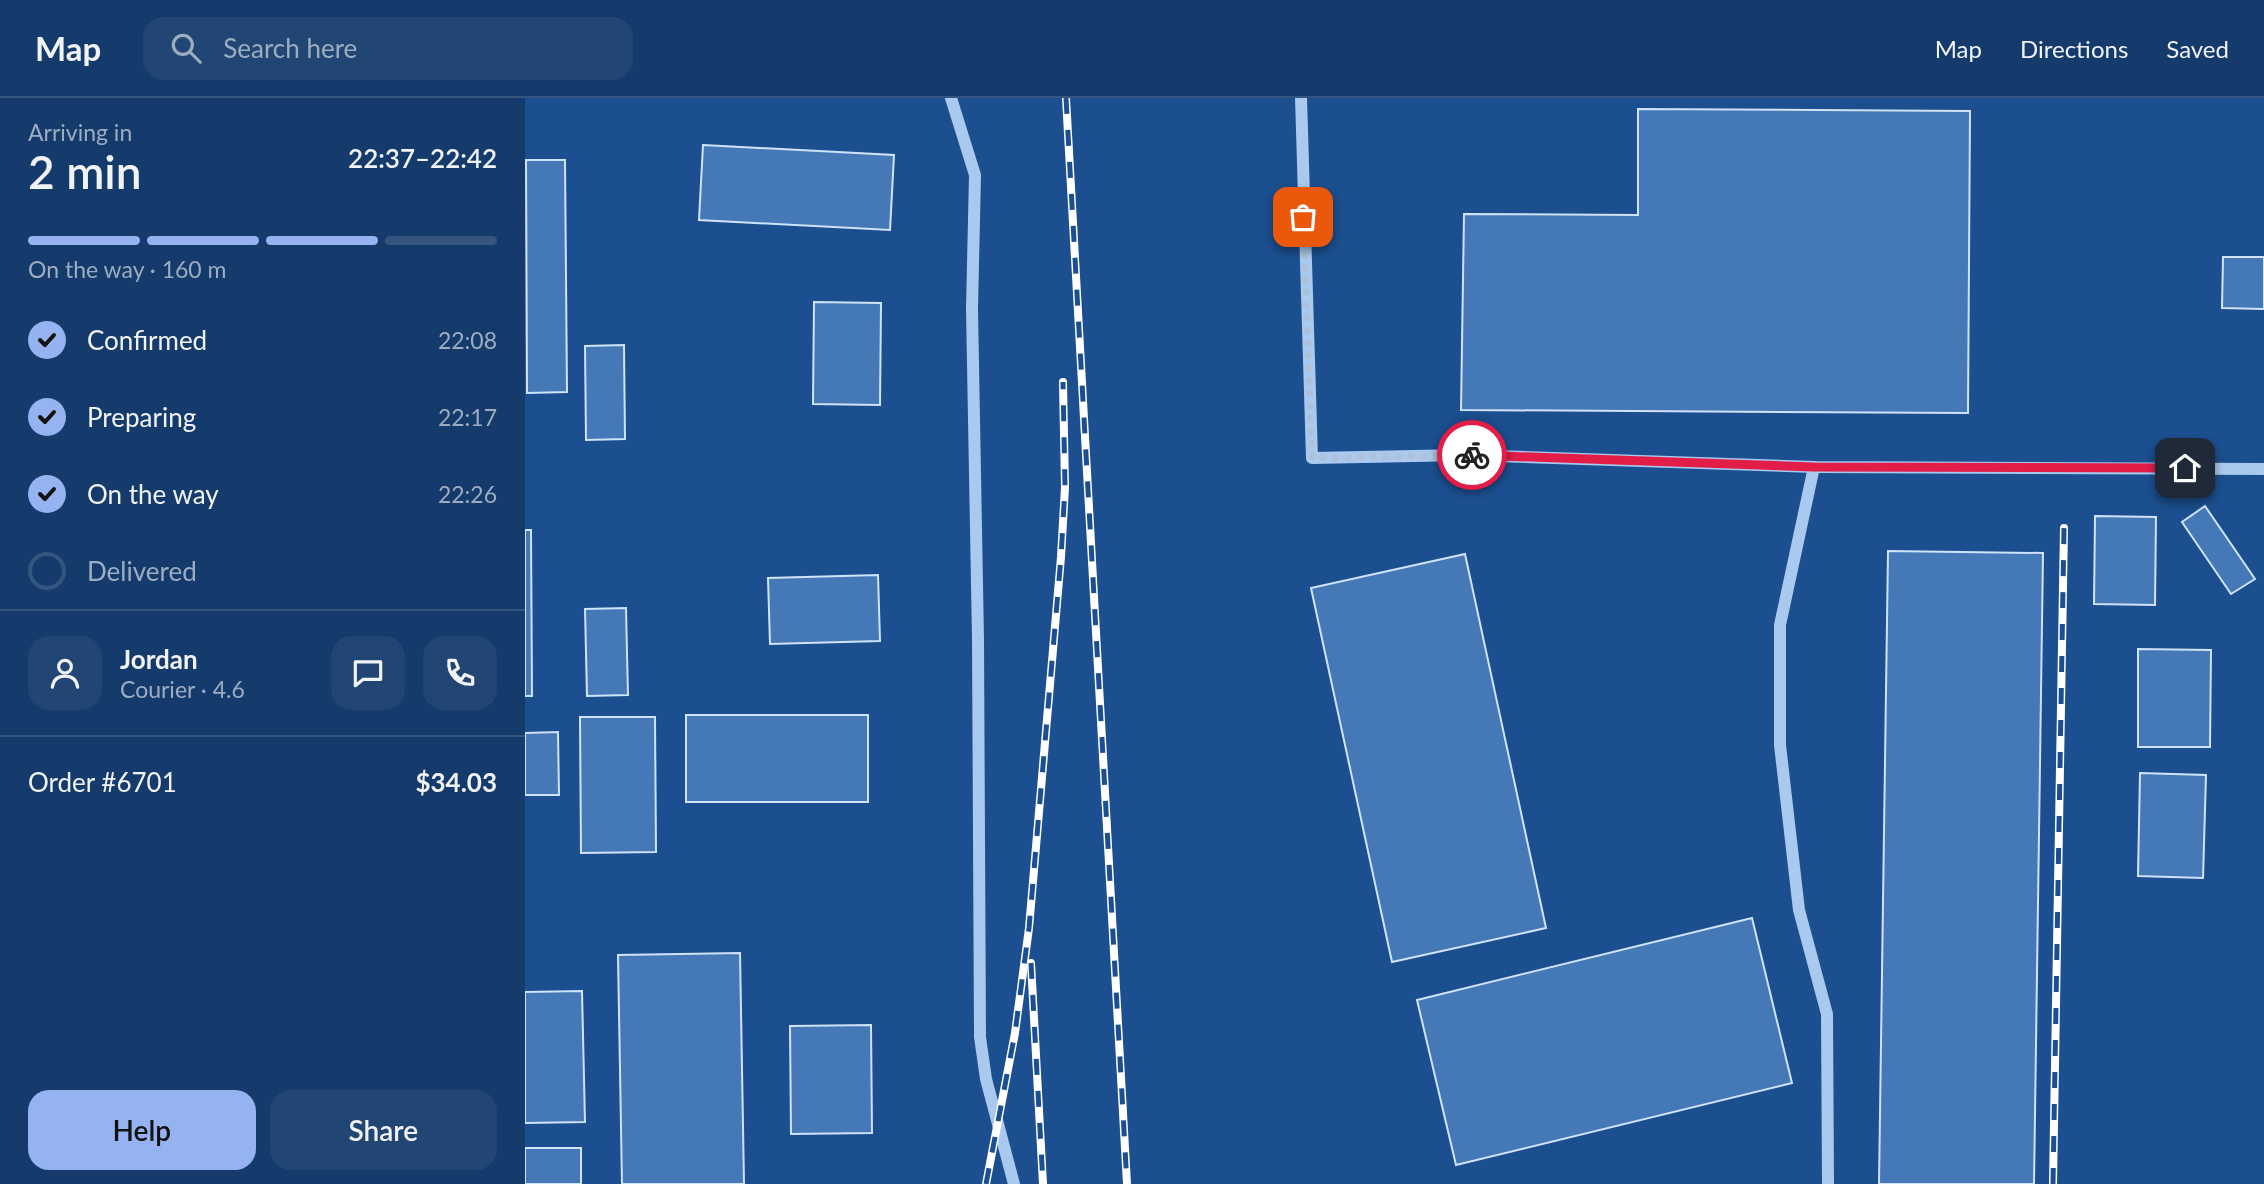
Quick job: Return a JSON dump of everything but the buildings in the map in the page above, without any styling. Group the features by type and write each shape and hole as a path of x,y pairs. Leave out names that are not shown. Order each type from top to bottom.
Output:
{"street":[{"path":"951,98 975,175 972,309 978,639 980,1037 986,1079 1014,1184"},
{"path":"1301,98 1312,458 1465,455 1814,467 2264,469"},
{"path":"1814,467 1780,625 1780,745 1799,910 1827,1014 1828,1184"}],"railway":[{"path":"1066,98 1127,1184"},
{"path":"986,1184 1015,1033 1029,928 1061,557 1065,487 1063,382"},
{"path":"2053,1184 2064,528"},
{"path":"1031,963 1043,1184"}],"way so far":[{"path":"1303,217 1312,458 1472,455"}],"route":[{"path":"1472,455 1814,467 2185,468"}]}
